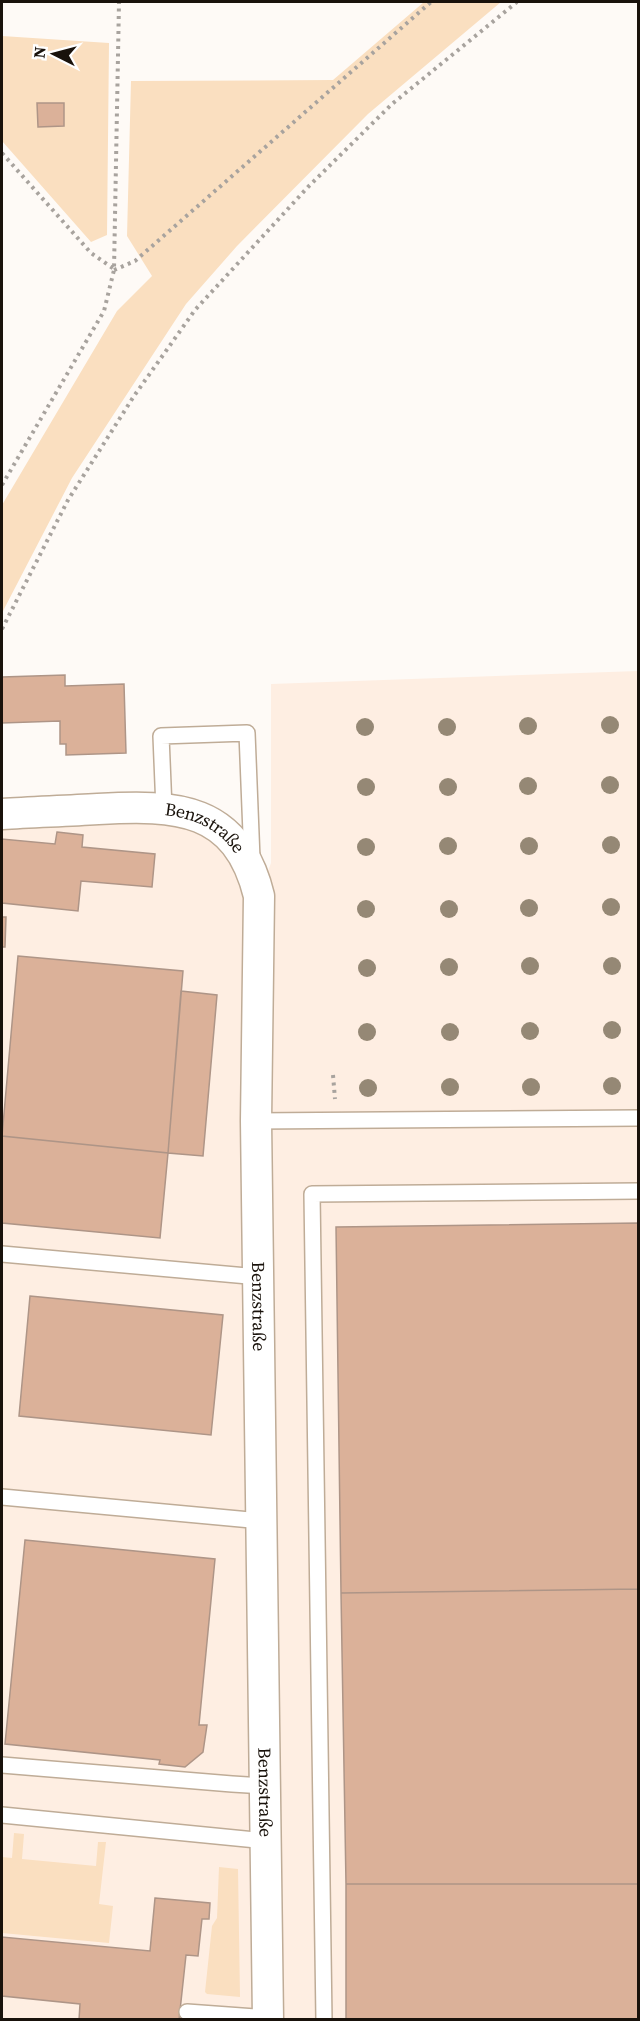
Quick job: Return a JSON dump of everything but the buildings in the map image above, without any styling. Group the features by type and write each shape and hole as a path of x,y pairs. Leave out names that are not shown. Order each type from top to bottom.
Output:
{"street":[{"name":"Benzstraße","path":"2,814 142,807 164,808 194,814 227,834 253,872 259,896 256,1121 268,2019"}],"lane":[{"path":"164,808 161,736 247,733 253,872"},
{"path":"256,1121 639,1118"},
{"path":"324,2019 312,1194 639,1191"},
{"path":"2,1254 258,1277"},
{"path":"2,1497 262,1521"},
{"path":"2,1765 265,1785"},
{"path":"2,1815 266,1841"},
{"path":"187,2012 268,2019"}],"path":[{"path":"2,485 104,311 114,270 119,2"},
{"path":"114,270 135,261 431,2"},
{"path":"2,629 68,500 134,396 195,310 308,187 392,104 517,2"},
{"path":"2,153 91,253 114,270"}],"shaded area":[{"path":"424,2 501,2 368,114 237,246 186,304 72,478 2,613 2,505 117,311 152,276 127,236 131,81 333,80"},
{"path":"2,36 109,43 107,235 91,242 2,141"},
{"path":"638,671 638,2019 2,2019 2,814 194,814 259,895 271,863 271,684"},
{"path":"14,1833 24,1834 22,1859 96,1866 98,1842 106,1842 99,1904 113,1906 109,1943 2,1933 2,1857 12,1858"},
{"path":"219,1867 238,1869 240,1997 205,1992 212,1926 217,1918"}]}
